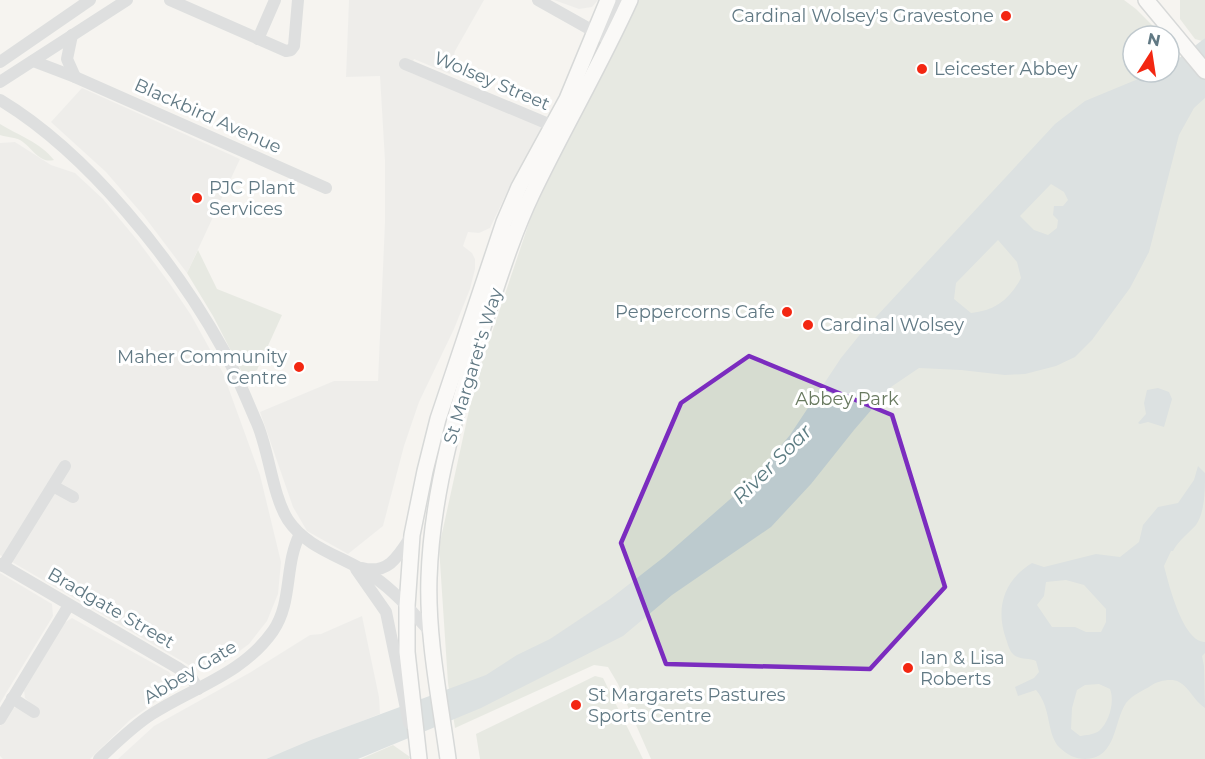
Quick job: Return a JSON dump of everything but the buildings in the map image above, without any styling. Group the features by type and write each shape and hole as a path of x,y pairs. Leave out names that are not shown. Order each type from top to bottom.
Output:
{"main road":[{"name":"St Margaret's Way","path":"448,759 432,634 429,579 434,516 441,475 463,387 517,228 560,129 608,0"},
{"name":"St Margaret's Way","path":"418,759 403,672 406,606 412,535 438,419 493,250 519,187 560,129 611,41 630,0"},
{"path":"1140,0 1156,12"},
{"path":"1146,0 1205,71"}],"street":[{"path":"0,62 90,0"},
{"path":"0,82 127,0"},
{"path":"170,0 286,51 291,50 294,45 298,0"},
{"path":"258,39 275,0"},
{"path":"538,0 611,41"},
{"path":"595,31 604,29 621,0"},
{"path":"72,35 67,59 75,77"},
{"name":"Blackbird Avenue","path":"33,61 75,77 326,188"},
{"name":"Wolsey Street","path":"405,64 560,129"},
{"path":"0,100 71,155 134,219 191,297 225,352 258,425 287,518 308,541 374,577 432,634"},
{"path":"2,565 65,466"},
{"path":"53,486 73,497"},
{"name":"Abbey Gate","path":"99,759 152,714 236,668 257,651 274,630 286,601 292,556 300,534"},
{"path":"355,567 371,571 387,566 403,550 412,535"},
{"name":"Bradgate Street","path":"2,565 178,668 191,677 198,689"},
{"path":"355,567 386,612 403,672"},
{"path":"0,719 69,604"},
{"path":"12,698 34,712"}],"highlighted area":[{"path":"749,356 892,415 945,587 870,669 666,664 621,543 681,403"}],"shaded area":[{"path":"349,0 484,0 455,51 450,74 414,59 409,72 541,126 541,130 490,228 479,233 468,232 463,246 472,253 475,259 470,289 454,329 419,402 404,446 383,526 348,554 307,531 293,507 260,412 334,381 378,381 385,222 385,161 380,76 346,77"},
{"path":"554,0 598,0 592,7 579,9"},
{"path":"82,88 240,159 187,273 144,216 106,172 51,122"},
{"path":"15,142 51,165 75,173 103,199 170,284 191,315 223,373 260,475 281,562 278,594 267,621 249,644 225,662 192,667 0,555 0,143"},
{"path":"0,573 52,604 53,616 0,703"},
{"path":"362,616 379,697 380,714 266,759 118,759 154,726 251,672 310,635 321,634"},
{"path":"72,618 169,672 174,680 173,689 130,720 90,759 3,759 0,756 0,726 9,709 30,703 25,698 24,691 64,623"}],"green space":[{"name":"Abbey Park","path":"635,0 1124,0 1136,9 1151,24 1121,24 1121,84 1181,84 1181,59 1205,88 1205,759 651,759 618,684 608,667 594,665 455,728 448,683 439,547 475,383 535,205 563,142"},
{"path":"1180,0 1205,0 1205,38 1202,41 1195,39 1180,19"},
{"path":"0,124 36,144 54,160 44,160 20,140 0,135"},
{"path":"198,250 217,289 282,315 257,370 244,376 213,316 187,273"},
{"name":"St Margarets Pastures Sports Centre","path":"595,676 603,678 643,759 480,759 476,734"},
{"path":"393,745 410,757 409,759 361,759"}],"water":[{"name":"River Soar","path":"1205,38 1205,98 1194,108 1179,135 1149,252 1130,288 1092,340 1075,357 1056,366 1025,374 1005,375 919,368 891,387 811,484 771,527 672,595 623,636 481,708 358,759 266,759 486,675 517,655 550,639 610,599 664,557 752,480 790,435 841,358 862,332 1055,124 1085,101 1126,84 1181,84 1181,57","holes":["1051,184 1064,192 1068,200 1063,206 1054,206 1053,215 1058,220 1057,228 1048,235 1034,230 1020,216","998,240 1017,262 1021,278 1001,303 987,310 971,313 954,299 956,283"]},
{"path":"1158,388 1169,392 1172,399 1164,427 1148,422 1138,423 1146,414 1144,403 1147,390"},
{"path":"1198,466 1205,473 1204,500 1199,520 1171,551 1164,566 1173,598 1184,623 1197,640 1205,642 1205,653 1202,656 1205,708 1179,682 1169,680 1158,682 1126,703 1113,738 1103,753 1085,759 1072,756 1056,743 1045,705 1036,690 1018,696 1015,687 1034,678 1039,672 1036,661 1016,657 1010,649 1001,616 1004,596 1015,578 1032,563 1044,567 1096,554 1120,557 1139,542 1143,525 1158,507 1178,503 1194,480","holes":["1066,580 1084,585 1106,609 1106,622 1101,632 1086,632 1075,627 1052,627 1037,605 1044,596 1046,582","1099,684 1110,689 1112,700 1108,717 1099,731 1080,736 1071,729 1072,708 1077,690 1085,685"]}],"place":[{"name":"Cardinal Wolsey's Gravestone","path":"1006,16"},
{"name":"Leicester Abbey","path":"922,69"},
{"name":"PJC Plant Services","path":"197,198"},
{"name":"Peppercorns Cafe","path":"787,312"},
{"name":"Cardinal Wolsey","path":"808,325"},
{"name":"Maher Community Centre","path":"299,367"},
{"name":"Ian & Lisa Roberts","path":"908,668"},
{"name":"St Margarets Pastures Sports Centre","path":"576,705"}]}
